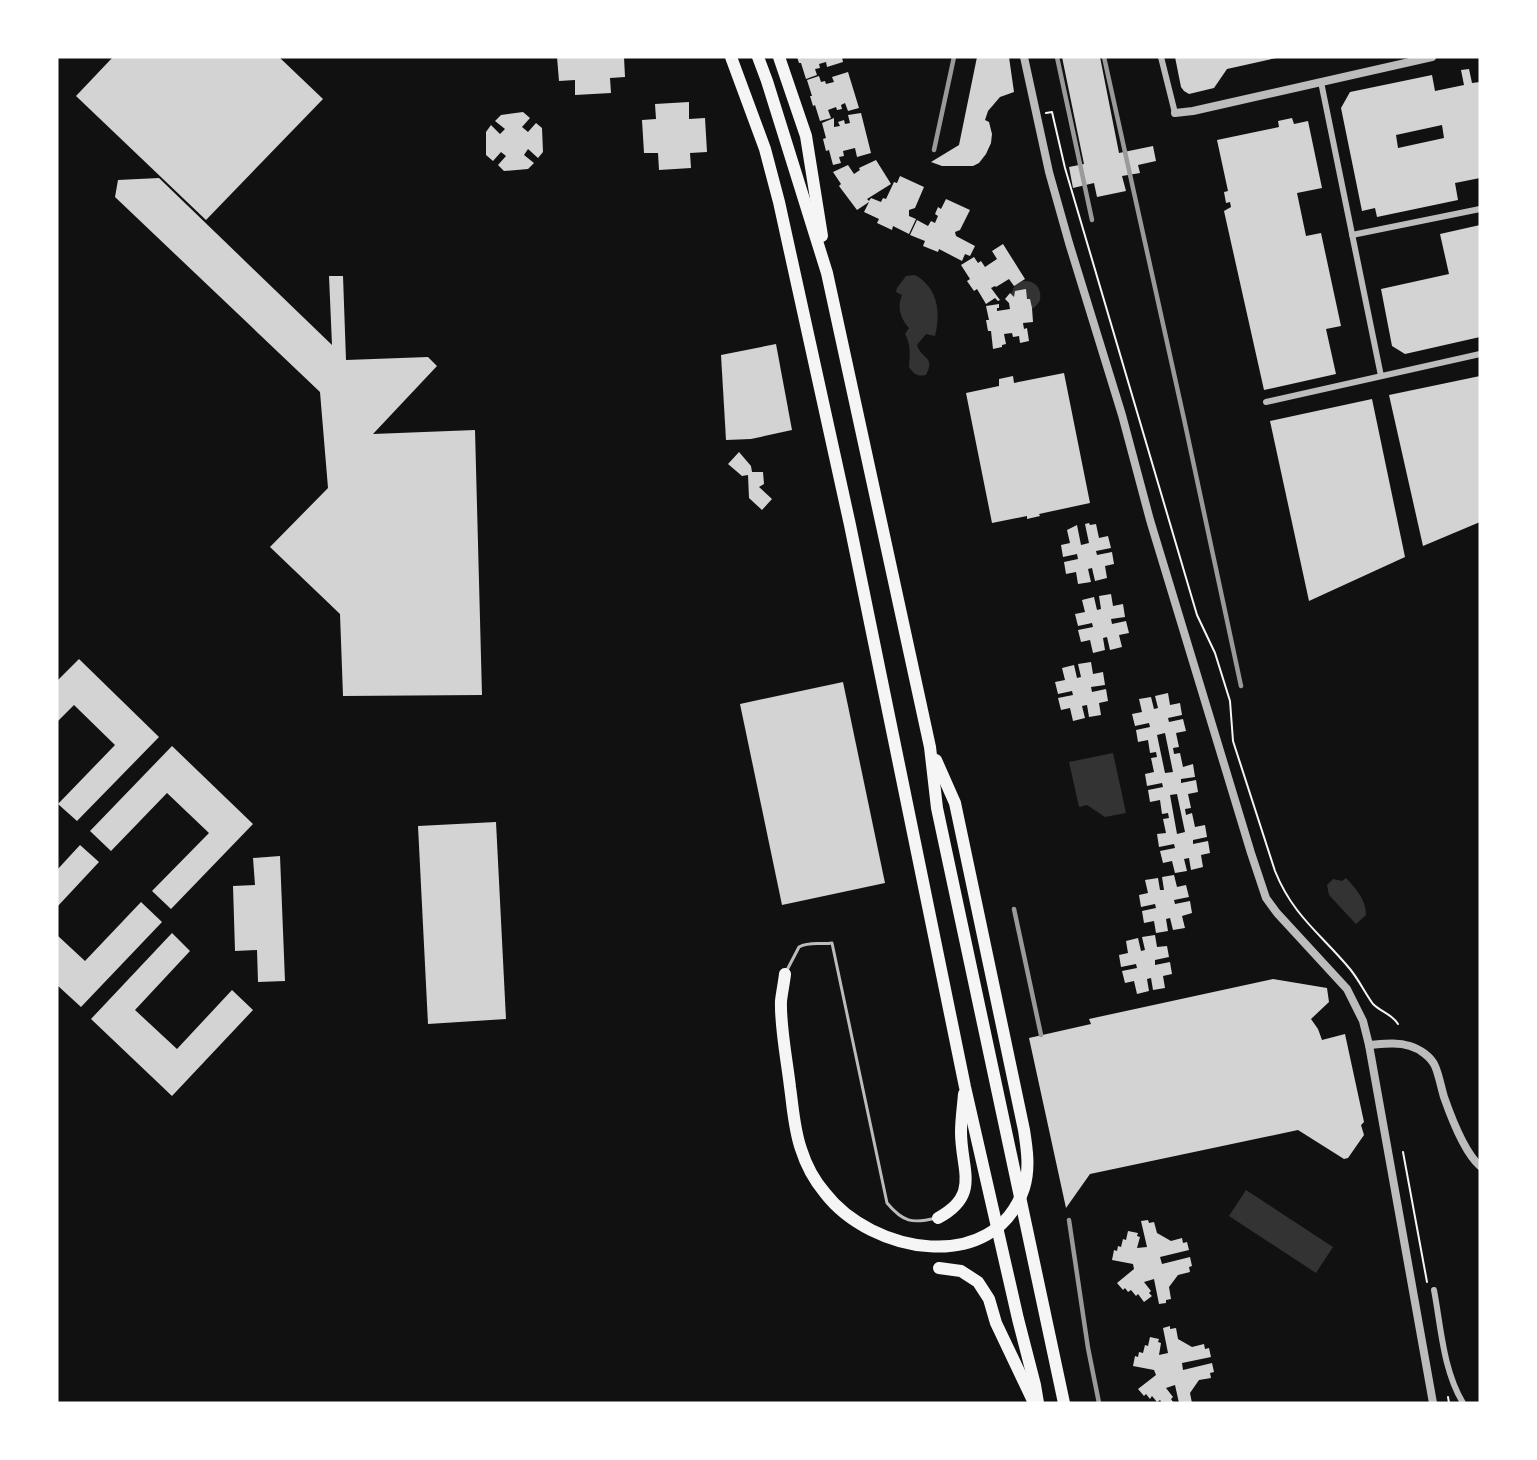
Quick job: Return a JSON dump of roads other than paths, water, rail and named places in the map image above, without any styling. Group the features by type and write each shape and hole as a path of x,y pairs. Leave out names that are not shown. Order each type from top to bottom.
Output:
{"highway":[{"path":"732,57 765,149 779,202 850,525 965,1087 1035,1385 1036,1403"},
{"path":"758,57 827,273"},
{"path":"779,57 806,136 827,273 930,747 937,808 1064,1403"},
{"path":"785,974 781,1009 794,1120 801,1149 814,1177 834,1203 853,1220 883,1236 912,1244 943,1246 970,1242 996,1228 1009,1215 1020,1197 1026,1177 1024,1130 955,803 930,747"},
{"path":"938,1218 962,1199 967,1185 961,1132 965,1087"},
{"path":"939,1268 961,1271 978,1282 989,1299 996,1323 1036,1403"}],"street":[{"path":"1024,57 1049,172 1069,243 1122,415 1150,520 1266,898 1347,989 1363,1021 1433,1403"},
{"path":"1161,57 1175,113 1193,111 1432,57"},
{"path":"1321,82 1381,376"},
{"path":"1352,235 1480,209"},
{"path":"1266,402 1480,354"},
{"path":"1369,1045 1389,1043 1411,1046 1423,1052 1434,1064 1460,1137 1480,1166"},
{"path":"1434,1290 1448,1368 1463,1403"}],"lane":[{"path":"785,974 799,947 810,943 823,945 832,943 887,1203 906,1220 913,1222 938,1218"}],"railway":[{"path":"934,150 954,57"},
{"path":"1057,57 1092,220"},
{"path":"1104,57 1241,686"},
{"path":"1014,909 1041,1035"},
{"path":"1069,1220 1088,1348 1099,1403"}]}
